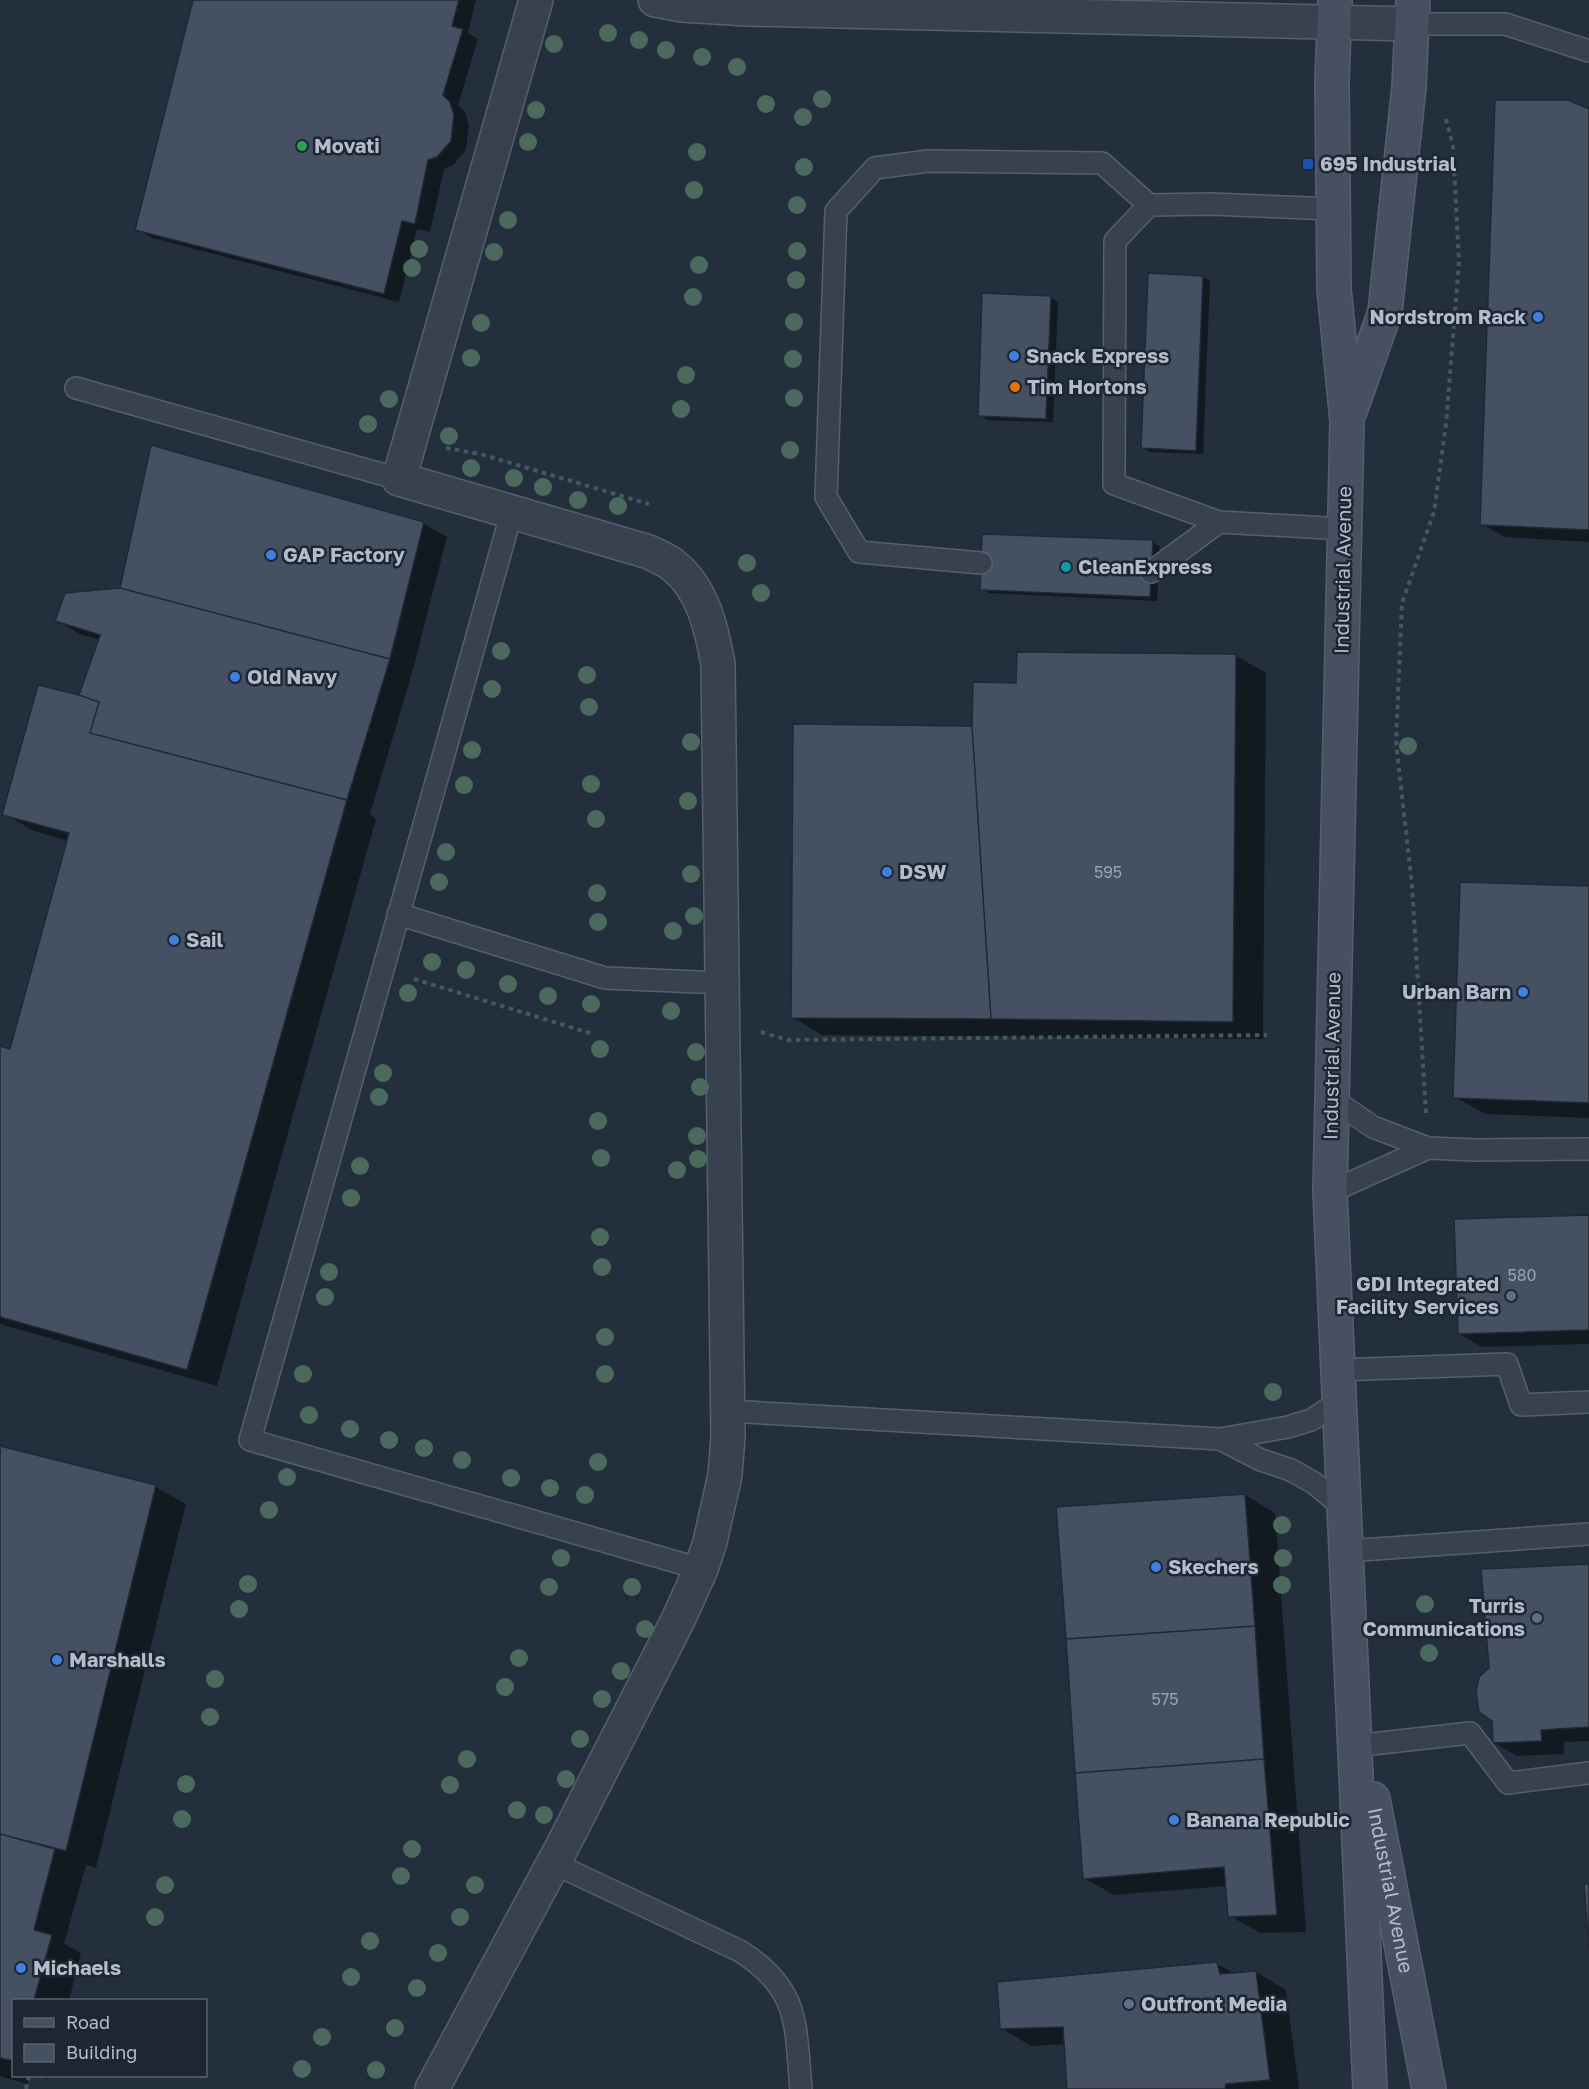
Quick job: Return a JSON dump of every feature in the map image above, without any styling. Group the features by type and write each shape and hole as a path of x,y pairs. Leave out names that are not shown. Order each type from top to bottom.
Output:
{"main road":[{"name":"Industrial Avenue","path":"1335,11 1332,82 1334,288 1347,421 1330,1192 1370,2089"},
{"name":"Industrial Avenue","path":"1347,421 1385,312 1409,87 1412,12"},
{"name":"Industrial Avenue","path":"1352,1691 1429,2089"}],"street":[{"path":"432,2089 553,1863 673,1630 701,1569 710,1542 725,1475 728,1411 718,664 713,634 690,583 674,566 649,552 399,479 536,0"},
{"path":"655,0 682,5 747,9 998,7 1412,12"}],"lane":[{"path":"1412,12 1505,24 1589,51"},
{"path":"981,563 859,552 826,497 837,211 875,168 928,160 1102,163 1149,205 1211,204 1333,209"},
{"path":"1149,205 1115,241 1114,484 1219,522 1344,529"},
{"path":"76,388 399,479"},
{"path":"512,511 430,810 398,914 250,1440 701,1569"},
{"path":"1151,572 1219,522"},
{"path":"398,914 605,978 721,983"},
{"path":"1331,1098 1373,1127 1428,1148 1589,1149"},
{"path":"1330,1192 1428,1148"},
{"path":"728,1411 1220,1439 1288,1427 1311,1420 1339,1385 1507,1364 1521,1405 1589,1402"},
{"path":"1220,1439 1261,1460 1291,1470 1344,1508"},
{"path":"1346,1551 1589,1534"},
{"path":"1363,1745 1470,1733 1508,1783 1589,1773"},
{"path":"553,1863 740,1951 765,1969 779,1984 793,2016 801,2089"}],"path":[{"path":"1428,1148 1412,885 1396,742 1402,603 1434,512 1446,424 1459,262 1453,146 1444,112"},
{"path":"410,441 480,454 649,504"},
{"path":"408,977 593,1034"},
{"path":"761,1032 788,1040 1267,1035"}],"building":[{"name":"Movati","path":"193,0 459,0 452,26 463,29 443,95 450,102 454,115 451,141 437,157 428,160 415,224 402,221 384,294 135,230"},
{"name":"Nordstrom Rack","path":"1495,100 1568,100 1589,109 1589,530 1480,525"},
{"path":"1148,273 1203,276 1196,451 1141,448"},
{"name":"Snack Express","path":"982,293 1051,296 1046,419 978,416"},
{"name":"GAP Factory","path":"151,445 424,522 390,659 120,588"},
{"name":"CleanExpress","path":"982,534 1153,540 1150,597 980,590"},
{"name":"Old Navy","path":"120,588 390,659 347,800 90,733 99,702 79,695 100,635 55,621 65,593"},
{"path":"1017,652 1236,654 1233,1022 991,1019 972,726 973,682 1016,683"},
{"name":"Sail","path":"38,685 99,702 90,733 347,800 187,1370 0,1317 0,1046 10,1049 69,833 2,815"},
{"name":"DSW","path":"793,724 972,726 991,1019 791,1018"},
{"name":"Urban Barn","path":"1460,882 1589,886 1589,1103 1453,1098"},
{"path":"1589,1215 1589,1330 1458,1334 1454,1219"},
{"name":"Marshalls","path":"0,1446 156,1485 66,1851 0,1834"},
{"name":"Skechers","path":"1245,1494 1255,1626 1066,1639 1056,1507"},
{"name":"Turris Communications","path":"1589,1564 1589,1727 1541,1730 1542,1741 1493,1743 1492,1721 1479,1712 1476,1691 1479,1677 1489,1668 1481,1569"},
{"path":"1255,1626 1264,1759 1075,1773 1066,1639"},
{"name":"Banana Republic","path":"1264,1759 1277,1915 1228,1917 1224,1867 1083,1879 1075,1773"},
{"name":"Michaels","path":"0,1834 55,1849 34,1930 52,1935 34,1999 12,1999 12,2061 0,2058"},
{"path":"1584,1884 1589,1884 1589,1948"},
{"name":"Outfront Media","path":"1217,1962 1220,1974 1256,1971 1270,2080 1226,2084 1225,2089 1067,2089 1063,2027 1000,2029 997,1982"}],"place":[{"name":"Movati","path":"302,146"},
{"name":"695 Industrial","path":"1308,164"},
{"name":"Nordstrom Rack","path":"1538,317"},
{"name":"Snack Express","path":"1014,356"},
{"name":"Tim Hortons","path":"1015,387"},
{"name":"GAP Factory","path":"271,555"},
{"name":"CleanExpress","path":"1066,567"},
{"name":"Old Navy","path":"235,677"},
{"name":"DSW","path":"887,872"},
{"name":"Sail","path":"174,940"},
{"name":"Urban Barn","path":"1523,992"},
{"name":"GDI Integrated Facility Services","path":"1511,1296"},
{"name":"Skechers","path":"1156,1567"},
{"name":"Turris Communications","path":"1537,1618"},
{"name":"Marshalls","path":"57,1660"},
{"name":"Banana Republic","path":"1174,1820"},
{"name":"Michaels","path":"21,1968"},
{"name":"Outfront Media","path":"1129,2004"}]}
